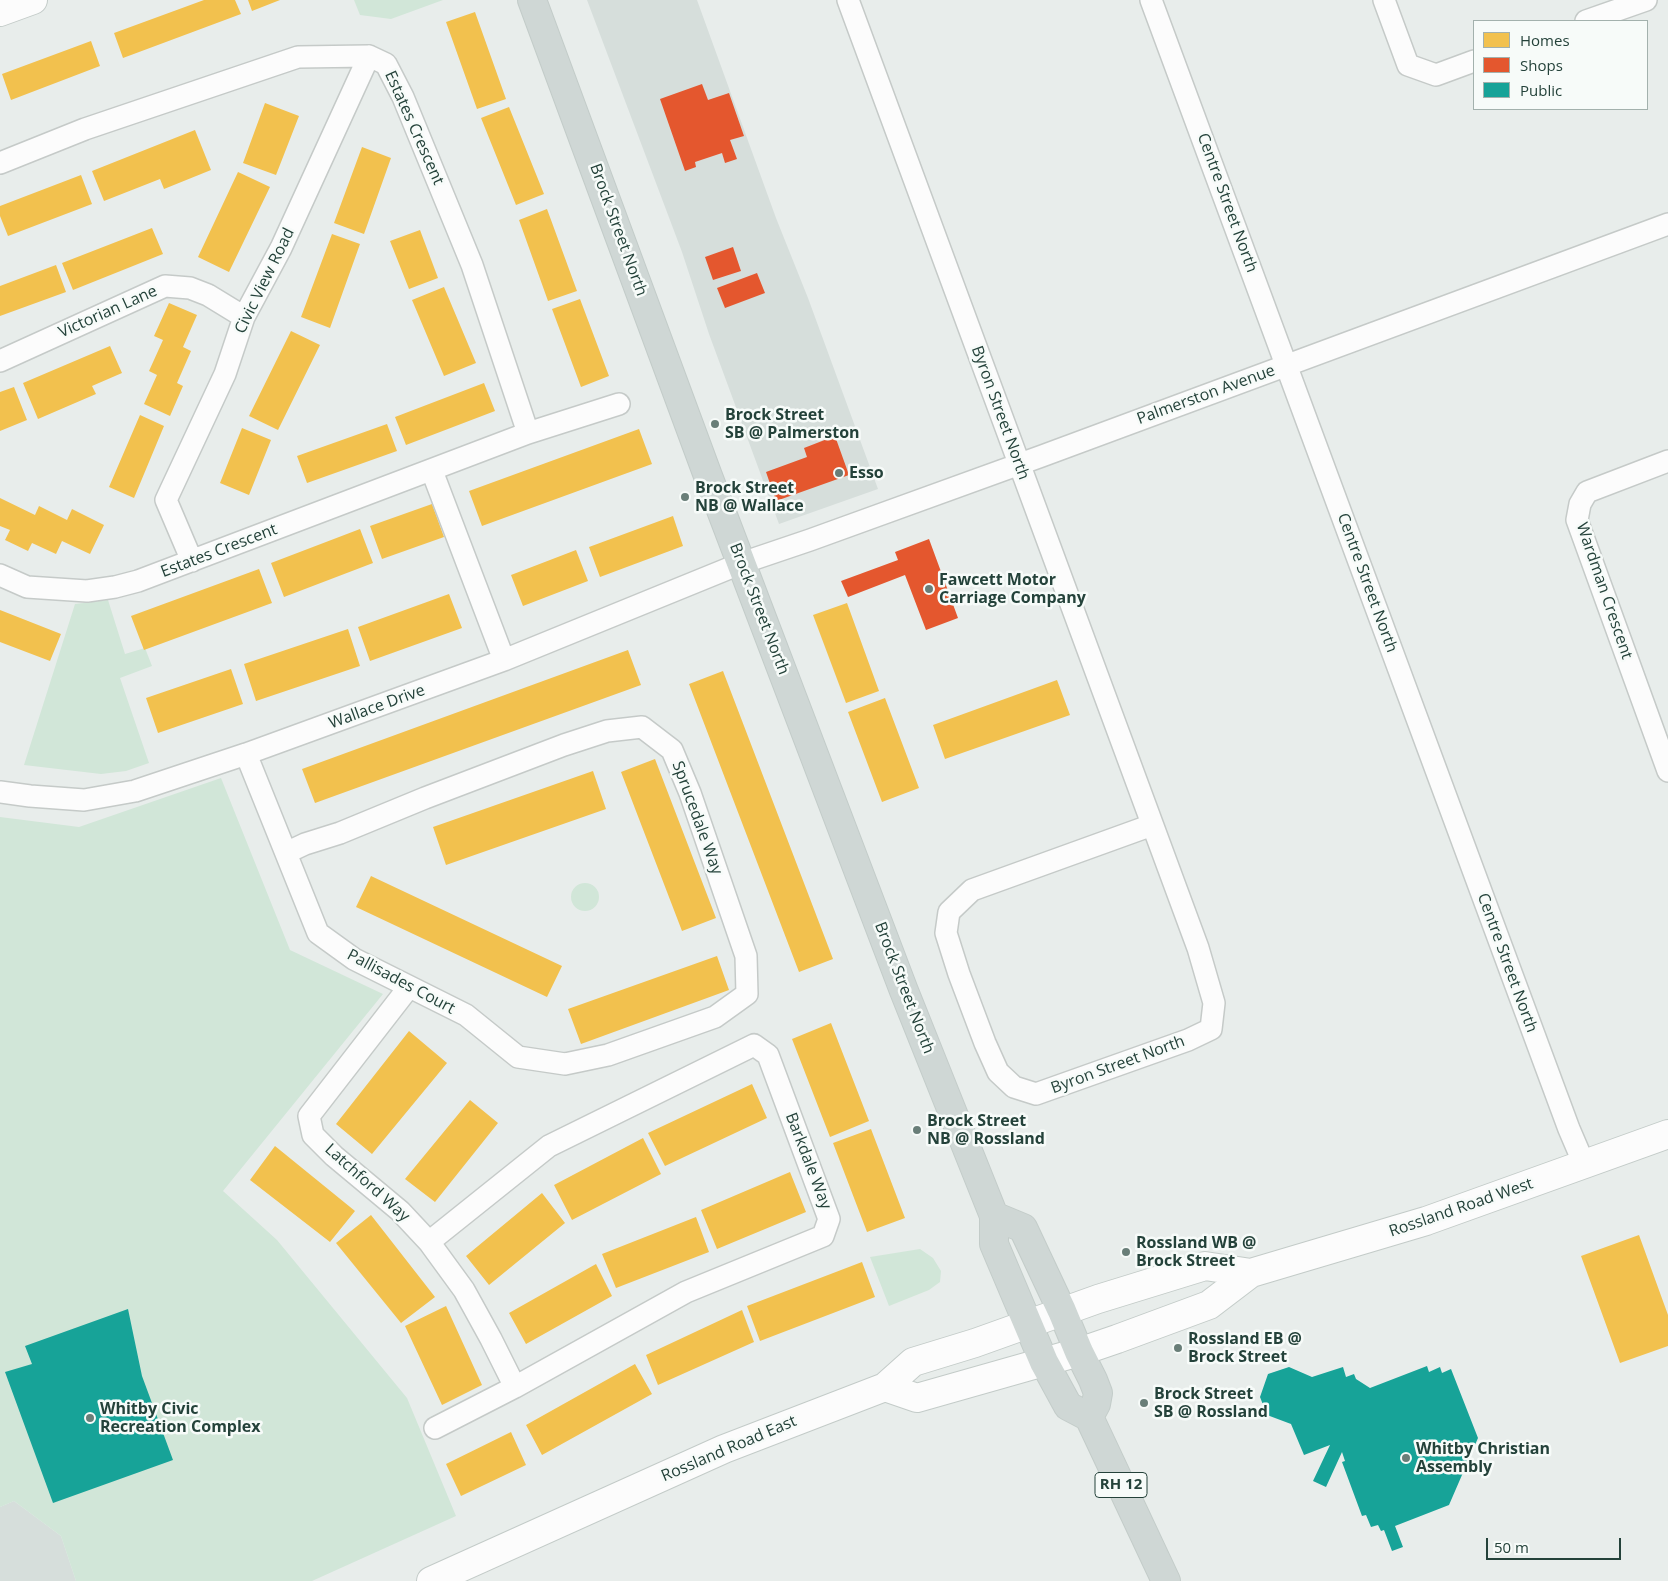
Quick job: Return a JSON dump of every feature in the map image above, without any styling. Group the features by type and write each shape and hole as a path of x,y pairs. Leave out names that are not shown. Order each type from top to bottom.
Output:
{"main road":[{"path":"0,12 33,0"},
{"name":"Brock Street North","path":"532,0 904,991 994,1216 994,1244 1044,1362 1068,1406 1089,1417"},
{"name":"Rossland Road West","path":"1044,1362 1117,1340 1209,1305 1250,1273 1426,1222 1668,1134"},
{"path":"994,1216 1023,1228 1098,1393 1096,1404 1089,1417"},
{"name":"Rossland Road West","path":"1028,1323 1206,1266 1250,1273"},
{"name":"Rossland Road East","path":"431,1581 724,1449 885,1386 913,1362 975,1343 1028,1323"},
{"path":"885,1386 917,1398 1044,1362"},
{"name":"RH 12","path":"1089,1417 1166,1581"}],"street":[{"name":"Byron Street North","path":"848,0 1198,948 1214,1003 1211,1029 1188,1040 1036,1094 1014,1087 998,1072 959,974 946,933 949,912 972,890 1152,825"},
{"name":"Centre Street North","path":"1151,0 1562,1110 1584,1164"},
{"path":"1384,0 1408,65 1436,75 1473,61"},
{"path":"1589,20 1646,0"},
{"name":"Estates Crescent","path":"0,163 85,129 298,56 369,56 386,64 403,97 472,265 528,433"},
{"name":"Civic View Road","path":"192,561 166,500 225,374 244,316 281,248 369,56"},
{"name":"Palmerston Avenue","path":"742,563 1019,464 1668,224"},
{"name":"Victorian Lane","path":"0,361 165,286 190,288 244,316"},
{"name":"Estates Crescent","path":"0,575 28,587 87,591 116,587 138,581 528,433 620,404"},
{"name":"Wardman Crescent","path":"1668,461 1587,492 1580,504 1577,520 1668,771"},
{"path":"432,471 504,660"},
{"name":"Wallace Drive","path":"0,792 84,800 135,791 246,754 504,660 742,563"},
{"name":"Sprucedale Way","path":"286,853 425,798 607,731 642,727 672,750 690,793 746,956 747,994 715,1017 608,1055 565,1064 518,1057"},
{"name":"Pallisades Court","path":"246,754 318,933 354,959 466,1016 518,1057"},
{"name":"Latchford Way","path":"409,987 309,1116 313,1135 334,1156 400,1211 429,1242 464,1290 515,1387"},
{"name":"Barkdale Way","path":"429,1242 549,1146 754,1045 768,1055 830,1219 823,1236 686,1292 515,1387 435,1428"}],"shaded area":[{"path":"587,0 697,0 776,218 808,298 878,489 779,524 709,334 682,252"},
{"path":"14,1501 61,1536 76,1581 0,1581 0,1507"}],"green space":[{"path":"354,0 443,0 391,19 360,15"},
{"path":"108,600 125,654 145,648 152,666 120,678 149,763 126,771 101,774 24,765 75,604"},
{"path":"221,778 290,950 383,994 223,1191 277,1240 407,1398 456,1516 312,1581 76,1581 61,1536 14,1501 0,1507 0,817 79,827"},
{"path":"585,883 595,887 599,897 595,907 585,911 575,907 571,897 575,887"},
{"path":"920,1249 933,1258 941,1271 940,1282 929,1290 889,1306 870,1257"}],"building: Homes":[{"path":"204,0 235,0 241,14 123,58 114,33"},
{"path":"248,0 280,0 252,11"},
{"path":"475,12 506,99 477,109 446,22"},
{"path":"91,41 100,66 11,100 2,74"},
{"path":"265,103 299,116 276,175 243,163"},
{"path":"509,107 544,194 516,205 481,118"},
{"path":"195,130 211,170 164,189 160,179 104,201 92,171"},
{"path":"362,147 391,158 364,234 334,223"},
{"path":"238,172 270,187 229,272 198,257"},
{"path":"81,175 92,204 8,236 0,216 0,206"},
{"path":"547,209 577,291 548,301 519,220"},
{"path":"152,228 163,254 73,290 62,263"},
{"path":"420,230 438,278 409,289 390,241"},
{"path":"332,234 360,244 330,328 301,317"},
{"path":"56,265 66,292 0,316 0,286"},
{"path":"444,287 476,363 444,376 412,300"},
{"path":"580,299 609,376 581,387 552,309"},
{"path":"169,303 197,315 183,347 191,351 177,383 183,386 170,416 144,404 157,375 149,371 163,340 154,336"},
{"path":"291,331 320,345 278,430 249,416"},
{"path":"110,346 122,373 92,386 96,394 38,419 23,383"},
{"path":"484,383 495,411 406,445 395,417"},
{"path":"14,387 27,420 0,431 0,392"},
{"path":"140,415 164,426 134,498 109,487"},
{"path":"387,424 397,451 307,483 297,456"},
{"path":"242,428 271,440 249,495 220,483"},
{"path":"639,429 652,464 482,526 469,491"},
{"path":"0,498 35,515 39,506 67,520 72,509 104,525 90,554 62,541 56,554 32,543 28,551 5,540 10,530 0,526"},
{"path":"432,504 444,537 382,559 370,526"},
{"path":"673,516 683,546 600,577 589,547"},
{"path":"360,529 373,563 284,597 271,563"},
{"path":"576,550 588,581 523,606 511,575"},
{"path":"259,569 272,603 144,650 131,616"},
{"path":"449,594 462,628 370,661 358,627"},
{"path":"847,603 879,691 846,703 813,615"},
{"path":"0,610 61,634 50,661 0,642"},
{"path":"348,629 360,666 256,701 244,664"},
{"path":"628,650 641,685 315,803 302,769"},
{"path":"231,669 243,704 158,733 146,698"},
{"path":"723,671 833,959 799,972 689,684"},
{"path":"1057,680 1070,715 945,759 933,725"},
{"path":"885,698 919,788 882,802 848,712"},
{"path":"655,759 716,918 682,931 621,772"},
{"path":"593,771 606,809 446,865 433,827"},
{"path":"371,876 562,966 547,997 356,907"},
{"path":"717,956 729,990 581,1044 568,1009"},
{"path":"831,1023 869,1121 830,1137 792,1039"},
{"path":"409,1031 447,1063 372,1154 336,1124"},
{"path":"752,1084 767,1118 665,1166 648,1133"},
{"path":"470,1100 498,1123 435,1202 405,1179"},
{"path":"871,1129 905,1218 867,1232 833,1143"},
{"path":"643,1138 661,1174 572,1220 554,1185"},
{"path":"275,1146 355,1211 330,1242 250,1180"},
{"path":"790,1172 806,1212 717,1249 701,1210"},
{"path":"542,1193 565,1223 489,1285 466,1256"},
{"path":"371,1215 435,1297 401,1323 336,1243"},
{"path":"696,1217 709,1252 616,1288 602,1254"},
{"path":"1639,1235 1668,1315 1668,1346 1620,1363 1581,1256"},
{"path":"862,1262 875,1297 760,1341 747,1306"},
{"path":"596,1264 612,1296 526,1344 509,1313"},
{"path":"446,1306 482,1385 442,1405 405,1326"},
{"path":"742,1310 754,1342 658,1385 646,1355"},
{"path":"635,1364 652,1394 542,1455 526,1425"},
{"path":"511,1432 526,1465 461,1496 446,1464"}],"building: Shops":[{"path":"702,84 708,100 729,93 744,136 730,140 737,159 725,163 722,153 695,162 696,167 685,171 660,99"},
{"path":"733,247 741,271 713,280 705,257"},
{"path":"757,273 765,293 725,308 717,288"},
{"path":"835,436 849,475 776,501 766,472 807,457 804,448"},
{"name":"Fawcett Motor Carriage Company","path":"929,539 958,618 926,630 905,575 848,597 841,581 898,560 895,552"}],"building: Public":[{"name":"Whitby Civic Recreation Complex","path":"128,1309 142,1376 173,1460 53,1503 5,1372 32,1364 25,1346"},
{"name":"Whitby Christian Assembly","path":"1427,1366 1429,1372 1440,1367 1442,1373 1451,1369 1478,1438 1449,1505 1395,1526 1403,1547 1392,1551 1384,1530 1381,1531 1378,1525 1371,1527 1366,1515 1362,1516 1342,1462 1345,1461 1342,1452 1326,1487 1313,1481 1330,1445 1304,1455 1291,1424 1267,1415 1260,1397 1268,1374 1289,1367 1312,1377 1343,1367 1346,1377 1354,1374 1356,1379 1370,1388"}],"place":[{"name":"Brock Street SB @ Palmerston","path":"715,424"},
{"name":"Esso","path":"839,473"},
{"name":"Brock Street NB @ Wallace","path":"685,497"},
{"name":"Fawcett Motor Carriage Company","path":"929,589"},
{"name":"Brock Street NB @ Rossland","path":"917,1130"},
{"name":"Rossland WB @ Brock Street","path":"1126,1252"},
{"name":"Rossland EB @ Brock Street","path":"1178,1348"},
{"name":"Brock Street SB @ Rossland","path":"1144,1403"},
{"name":"Whitby Civic Recreation Complex","path":"90,1418"},
{"name":"Whitby Christian Assembly","path":"1406,1458"}]}
